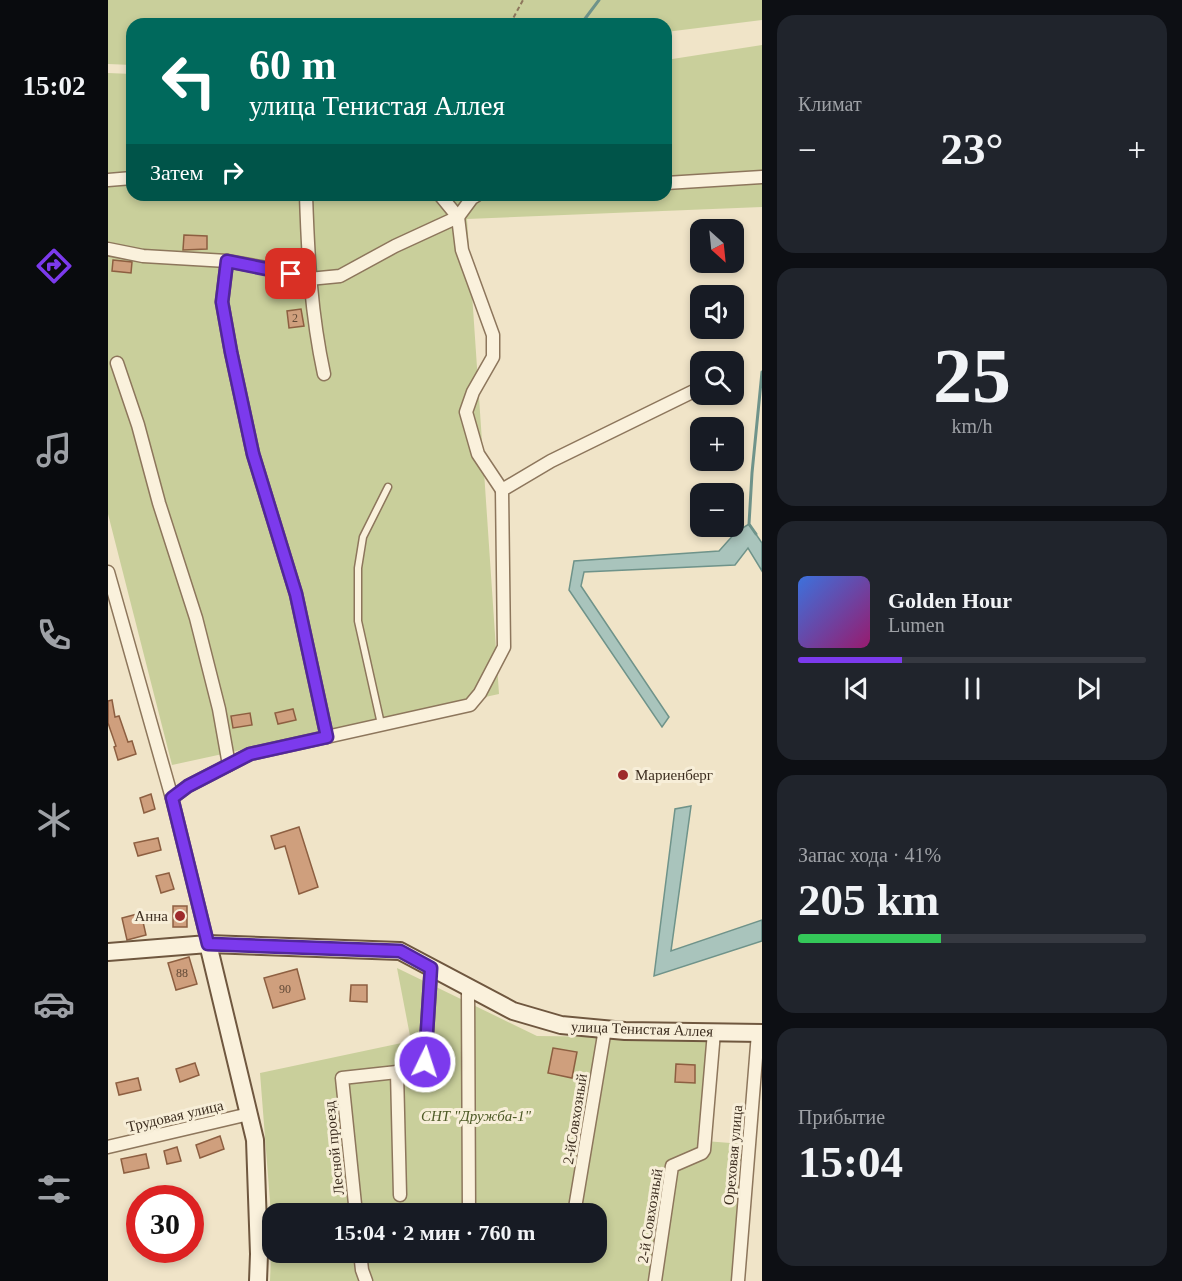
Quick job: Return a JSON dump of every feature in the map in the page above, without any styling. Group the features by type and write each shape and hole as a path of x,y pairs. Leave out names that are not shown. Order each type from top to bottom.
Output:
{"main road":[{"name":"улица Тенистая Аллея","path":"108,952 208,944 400,951 513,1011 561,1025 605,1029 760,1033"},
{"path":"208,944 255,1140 258,1281"}],"street":[{"path":"672,183 762,177"},
{"path":"108,180 126,178"},
{"path":"306,201 309,279 324,374"},
{"path":"172,798 188,786 250,754 470,705 480,693 504,647 502,490 478,454 466,412 473,392 493,357 493,335 462,250 458,217 445,201"},
{"path":"108,249 143,256 227,261 272,269 309,279 340,276 394,246 458,217 470,201"},
{"path":"227,261 222,302 231,352 253,454 296,594 327,737"},
{"path":"117,363 196,618 219,709 229,765"},
{"path":"502,490 551,461 690,393"},
{"path":"108,572 172,798 208,944"},
{"name":"Лесной проезд","path":"355,1203 342,1078 396,1072 425,1062 431,968"},
{"path":"468,988 469,1203"},
{"name":"2-йСовхозный","path":"576,1203 605,1029"},
{"name":"2-й Совхозный","path":"655,1281 672,1166 704,1150 714,1032"},
{"name":"Ореховая улица","path":"738,1281 760,1033"},
{"path":"396,1072 400,1195"},
{"name":"Трудовая улица","path":"108,1147 249,1114"},
{"path":"361,1263 366,1281"}],"lane":[{"path":"381,725 358,621 358,568 363,537 388,487"}],"path":[{"path":"513,18 523,0"}],"green space":[{"path":"108,0 762,0 762,20 672,31 672,18 126,18 126,65 108,64"},
{"path":"762,45 762,207 467,219 499,694 172,765 108,514 108,73 126,74 126,201 672,201 672,59"},
{"name":"СНТ \"Дружба-1\"","path":"397,968 537,1036 710,1038 705,1141 743,1144 731,1281 270,1281 271,1263 607,1263 607,1203 270,1203 260,1073 411,1041"}],"water":[{"path":"749,524 762,543 762,571 748,548 735,565 584,572 581,586 669,717 662,727 569,590 574,561 719,551 732,537 744,537 744,527"},
{"path":"691,806 671,951 762,920 762,941 654,976 675,809"}],"building":[{"path":"184,235 207,236 207,249 183,250"},
{"path":"113,260 132,262 131,273 112,271"},
{"path":"301,309 304,326 289,328 287,311"},
{"path":"112,700 115,717 119,716 128,742 132,741 136,754 118,760 108,723 108,701"},
{"path":"293,709 296,720 278,724 275,713"},
{"path":"250,713 252,725 233,728 231,716"},
{"path":"151,794 155,809 144,813 140,798"},
{"path":"299,827 318,887 299,894 285,846 275,849 271,836"},
{"path":"158,838 161,850 138,856 134,843"},
{"path":"169,873 174,889 161,893 156,876"},
{"name":"Анна","path":"173,906 187,906 187,927 173,927"},
{"path":"141,913 146,935 127,940 122,918"},
{"path":"189,957 197,984 176,990 168,963"},
{"path":"297,969 305,999 273,1008 264,978"},
{"path":"351,985 367,985 367,1002 350,1001"},
{"path":"553,1048 577,1052 572,1078 548,1073"},
{"path":"195,1063 199,1075 180,1082 176,1069"},
{"path":"676,1064 695,1065 695,1083 675,1082"},
{"path":"138,1078 141,1090 119,1095 116,1083"},
{"path":"220,1136 224,1149 200,1158 196,1145"},
{"path":"177,1147 181,1161 167,1164 164,1151"},
{"path":"146,1154 149,1168 124,1173 121,1159"}],"waterway":[{"path":"586,18 599,0"},
{"path":"756,534 749,524 762,372"}],"place":[{"name":"Мариенберг","path":"623,775"},
{"name":"Анна","path":"180,916"}],"route":[{"path":"291,274 227,261 222,302 253,454 296,594 327,737 250,754 188,786 172,798 208,944 400,951 431,968 425,1062"}]}
